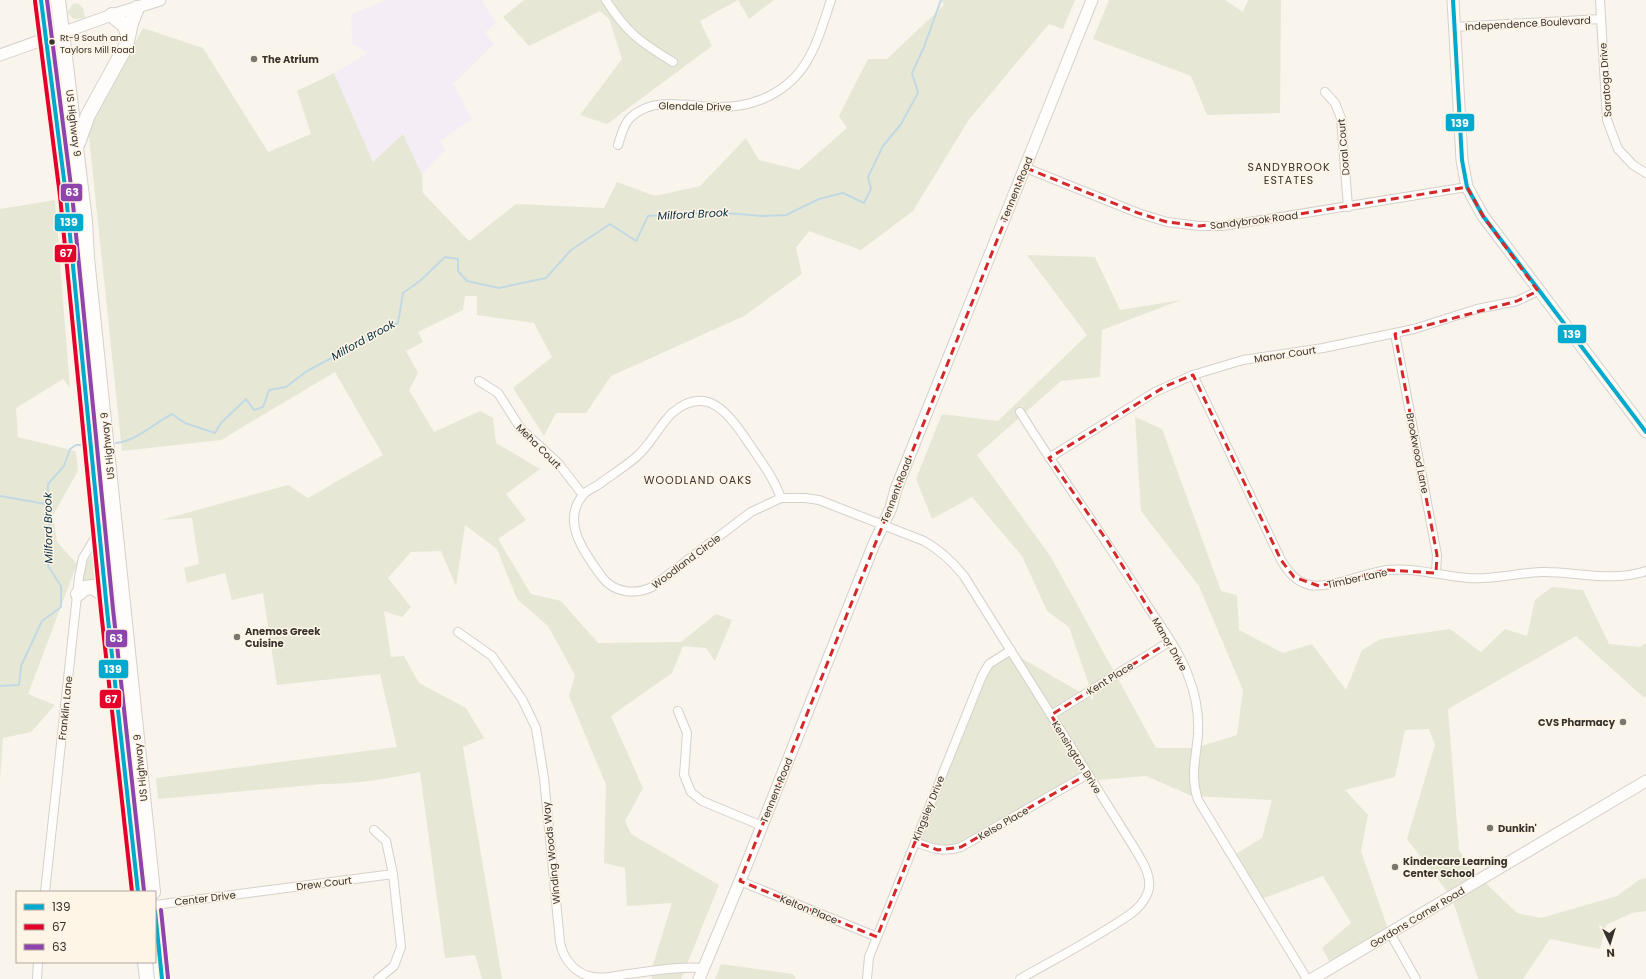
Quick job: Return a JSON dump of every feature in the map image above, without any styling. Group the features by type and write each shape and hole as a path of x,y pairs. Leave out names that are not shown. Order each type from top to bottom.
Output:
{"highway":[{"name":"US Highway 9","path":"41,0 66,195 138,891"},
{"name":"US Highway 9","path":"58,0 77,145 85,221 87,258 153,891"},
{"path":"77,145 88,115 126,46 128,34 137,8"},
{"path":"112,15 124,25 128,34"},
{"path":"78,594 85,588 93,587 107,597"},
{"path":"156,921 162,979"},
{"path":"145,963 147,979"}],"street":[{"path":"0,55 112,15 160,0"},
{"path":"606,0 626,29 673,62"},
{"name":"Glendale Drive","path":"618,146 625,125 630,118 651,106 667,103 734,107 756,102 779,91 796,76 809,58 831,0"},
{"name":"Tennent Road","path":"699,979 883,525 1092,0"},
{"path":"1453,0 1462,160 1467,187 1483,216 1538,291 1646,432"},
{"name":"Saratoga Drive","path":"1600,0 1607,120 1618,149 1633,165 1646,173"},
{"name":"Independence Boulevard","path":"1454,28 1601,19"},
{"name":"Doral Court","path":"1325,92 1335,103 1341,118 1348,207"},
{"name":"Sandybrook Road","path":"1026,168 1138,214 1177,224 1222,226 1467,187"},
{"name":"Manor Court","path":"1049,458 1155,392 1192,375 1243,360 1395,334 1427,326 1477,309 1517,301 1538,291"},
{"name":"Brookwood Lane","path":"1395,334 1437,555 1436,573"},
{"name":"Timber Lane","path":"1192,375 1281,560 1294,577 1304,583 1319,586 1386,570 1436,573 1470,578 1543,572 1618,577 1646,571"},
{"name":"Meha Court","path":"479,381 498,393 521,429 558,463 583,495"},
{"path":"583,495 637,456 668,417 678,408 686,404 699,402 718,406 731,418 776,484 781,498"},
{"name":"Manor Drive","path":"1020,412 1049,458 1108,542 1189,676 1196,705 1198,734 1193,778 1198,800 1307,979"},
{"name":"Woodland Circle","path":"583,495 577,506 574,522 576,537 602,577 610,585 620,590 635,592 648,590 751,512 781,498 805,498 819,500 883,525"},
{"name":"Kensington Drive","path":"883,525 924,541 935,547 954,563 964,576 1143,863 1148,874 1148,892 1141,905 1129,915 1020,979"},
{"name":"Franklin Lane","path":"45,891 81,563 100,529"},
{"name":"Winding Woods Way","path":"458,632 492,656 522,699 536,728 544,778 560,942 562,952 569,963 579,972 600,977 678,968 703,968"},
{"name":"Kent Place","path":"1051,715 1169,642"},
{"name":"Kingsley Drive","path":"866,979 868,962 877,937 982,676 989,664 1011,650"},
{"path":"678,710 687,733 684,775 691,792 702,801 762,826"},
{"name":"Kelso Place","path":"914,842 938,850 948,851 961,847 1088,774"},
{"name":"Gordons Corner Road","path":"1312,979 1646,781"},
{"path":"374,830 386,842 393,874 401,947 394,966 378,979"},
{"name":"Drew Court","path":"256,892 393,874"},
{"name":"Kelton Place","path":"740,881 877,937"},
{"name":"Center Drive","path":"156,905 256,892"},
{"path":"1390,933 1416,979"},
{"path":"37,979 38,963"}],"highlighted area":[{"path":"1026,168 1138,213 1167,222 1199,226 1268,219 1467,187 1483,216 1538,291 1517,301 1395,334 1437,555 1436,573 1386,570 1319,586 1294,577 1281,560 1193,375 1166,386 1049,458 1108,542 1169,642 1051,715 1088,774 961,847 938,850 915,842 877,937 740,881"}],"shaded area":[{"path":"387,0 482,0 496,23 485,32 494,44 453,84 472,119 440,141 445,150 422,175 403,134 373,162 334,73 368,53 352,43 351,14"}],"green space":[{"path":"524,0 738,0 700,21 712,46 607,124 580,115 622,59 609,19 600,11 529,46 503,17"},
{"path":"738,0 774,0 749,19"},
{"path":"941,0 1075,0 1063,29 1049,24 968,121 913,211 861,250 809,231 796,248 802,274 744,316 611,376 586,413 556,413 544,436 513,388 552,357 534,323 477,315 477,296 465,296 463,310 418,332 423,342 406,351 418,373 409,390 434,432 480,411 493,418 496,443 540,469 506,494 526,520 498,539 531,594 561,601 598,643 681,642 716,614 732,620 715,661 706,648 683,646 672,673 611,716 643,788 625,821 631,834 719,885 681,979 652,979 651,971 672,903 627,906 625,868 604,863 606,785 569,696 575,675 548,626 517,599 497,549 465,525 456,586 441,551 411,552 388,578 411,607 402,617 384,611 391,657 404,656 419,683 466,708 484,738 463,747 502,979 482,979 475,955 445,958 420,772 360,782 158,799 156,778 397,747 380,674 277,685 263,593 232,600 225,573 187,583 184,568 199,564 192,518 161,520 288,485 308,498 383,455 335,372 221,440 122,451 88,128 143,28 203,48 268,152 311,134 297,91 334,73 373,162 403,134 422,175 423,193 469,241 516,204 604,208 617,182 655,196 700,186 746,138 759,160 799,170 847,128 839,116 868,59 887,59 944,5"},
{"path":"1109,0 1225,0 1243,12 1248,0 1281,0 1280,113 1207,115 1191,76 1093,39"},
{"path":"78,3 83,8 85,18 74,19 67,13 73,4"},
{"path":"55,200 70,388 63,379 16,408 18,437 75,451 76,453 78,471 53,515 57,542 77,564 28,694 55,705 31,732 3,738 0,781 0,209"},
{"path":"1027,255 1095,257 1120,310 1181,300 1102,330 1100,377 1061,381 977,455 1051,557 1156,748 1195,748 1237,735 1243,690 1199,586 1141,511 1135,417 1162,429 1221,591 1237,595 1239,630 1283,653 1312,644 1346,690 1362,650 1381,639 1450,629 1481,652 1505,629 1527,636 1535,600 1552,587 1583,590 1609,644 1640,647 1646,643 1646,696 1643,697 1576,636 1448,709 1459,850 1472,870 1517,913 1541,918 1617,896 1639,880 1646,878 1646,911 1632,913 1606,925 1600,949 1550,939 1523,979 1478,979 1452,898 1407,839 1435,745 1429,729 1405,730 1395,777 1345,790 1368,815 1361,851 1390,935 1333,968 1322,948 1351,923 1323,876 1256,901 1229,858 1262,838 1272,800 1192,796 1146,776 1086,781 953,852 913,847 991,663 1009,651 1094,700 1069,627 1047,611 1022,556 972,497 932,519 916,479 942,414 998,421 1087,335"},
{"path":"95,551 100,586 82,586 86,563"},
{"path":"721,964 793,974 796,979 715,979"}],"waterway":[{"name":"Milford Brook","path":"116,443 131,439 172,414 185,423 215,433 221,423 246,399 254,410 263,407 269,390 286,387 307,371 398,323 403,293 421,280 445,257 458,259 458,271 467,281 499,288 546,278 571,250 610,224 636,241 648,216 712,212 763,216 786,215 819,199 843,193 864,203 871,189 868,177 883,146 901,124 918,93 912,73 924,47 941,0"},
{"name":"Milford Brook","path":"0,686 19,685 21,666 42,621 61,607 61,586 48,566 51,544 47,504 48,484 64,466 70,449 76,445 82,445"},
{"path":"0,496 46,504"}],"transit line":[{"name":"139","path":"41,0 66,195 107,610 138,891"},
{"name":"63","path":"47,0 72,194 113,609 144,891"},
{"name":"139","path":"1453,0 1462,160 1467,187 1483,216 1646,432"},
{"name":"67","path":"35,1 60,196 101,611 132,891"},
{"name":"63","path":"161,910 168,978"},
{"name":"139","path":"156,921 162,979"}],"place":[{"name":"Rt-9 South and Taylors Mill Road","path":"52,42"},
{"name":"The Atrium","path":"254,59"},
{"name":"Anemos Greek Cuisine","path":"237,637"},
{"name":"CVS Pharmacy","path":"1623,722"},
{"name":"Dunkin'","path":"1490,828"},
{"name":"Kindercare Learning Center School","path":"1395,867"}],"district":[{"name":"SANDYBROOK ESTATES","path":"1289,173"},
{"name":"WOODLAND OAKS","path":"698,480"}]}
